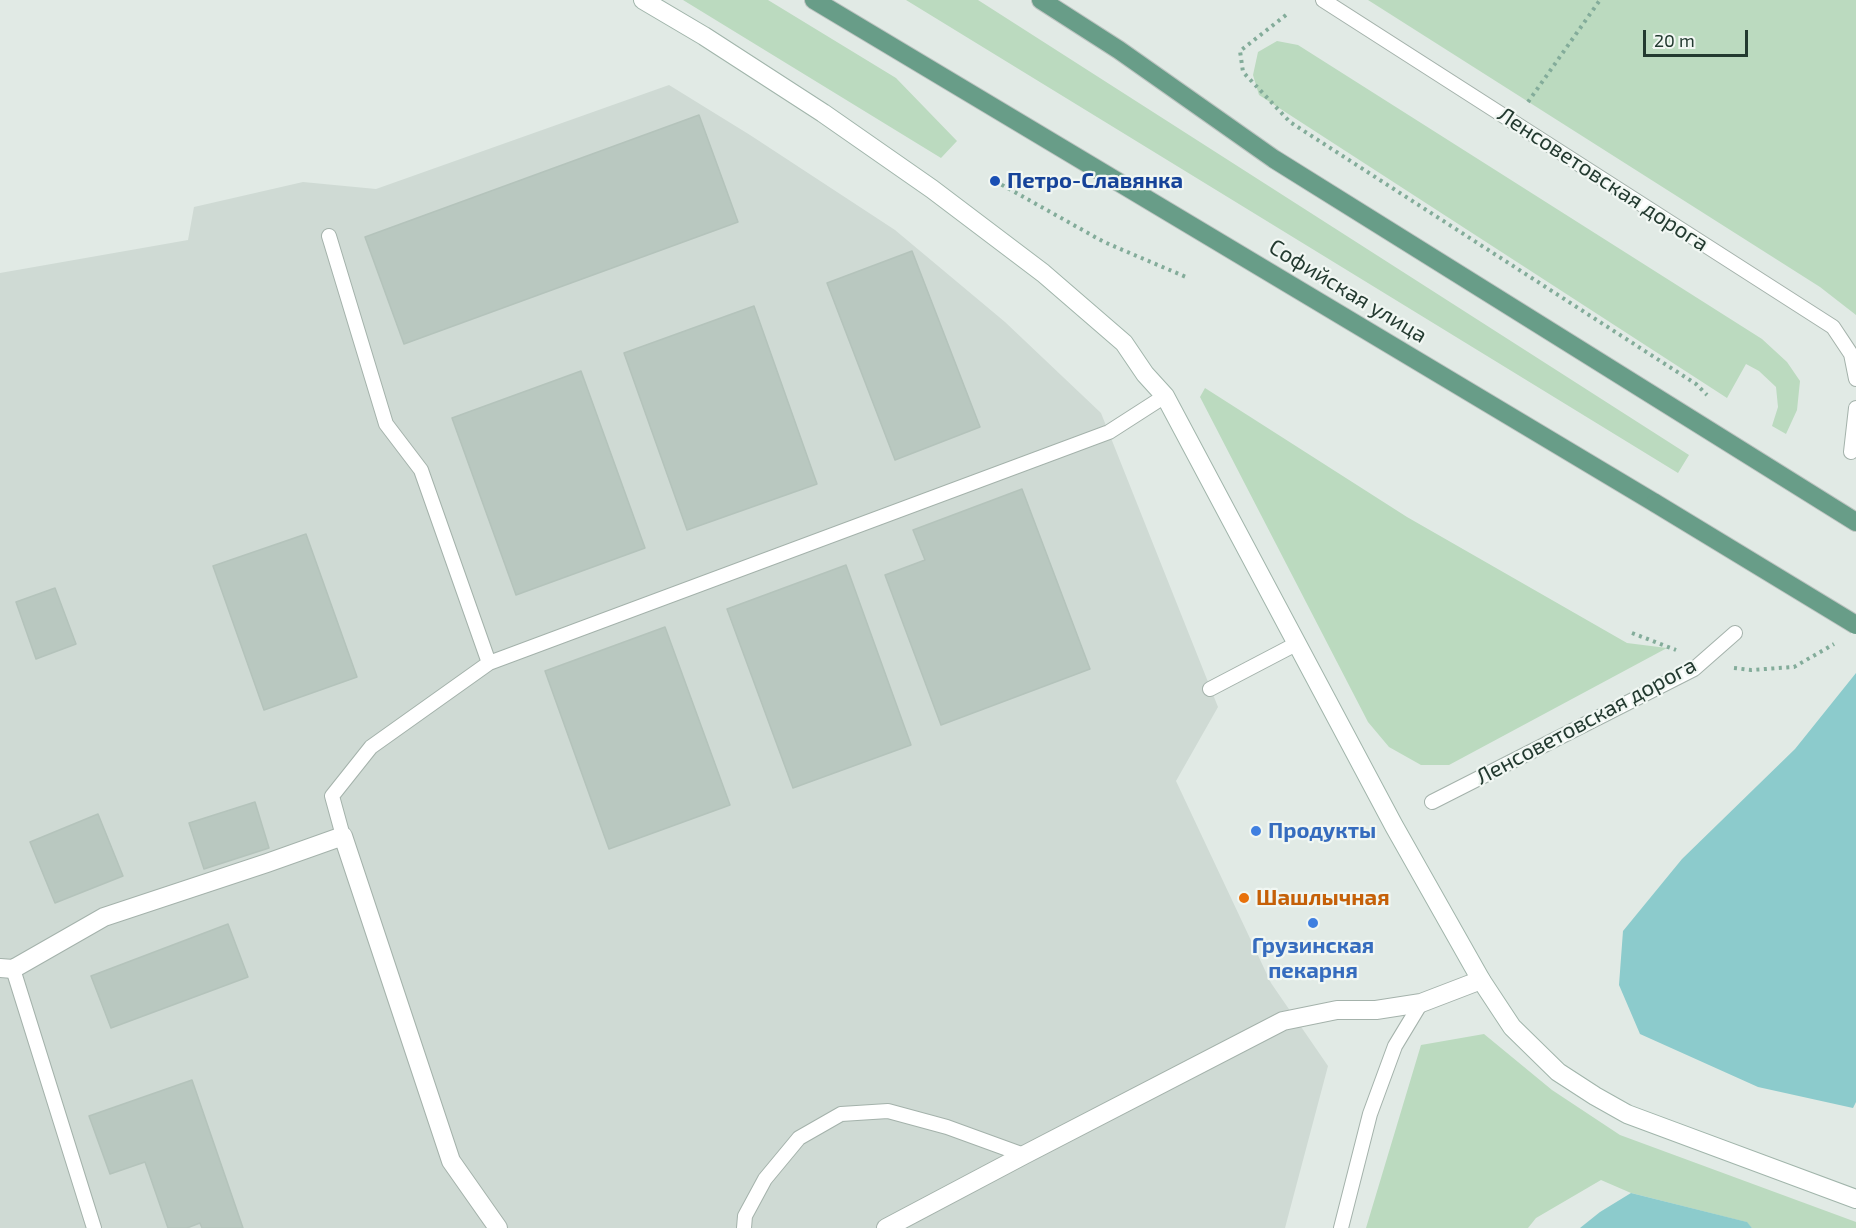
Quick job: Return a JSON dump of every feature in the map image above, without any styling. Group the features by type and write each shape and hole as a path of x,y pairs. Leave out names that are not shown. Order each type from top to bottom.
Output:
{"main road":[{"name":"Софийская улица","path":"814,0 1856,625"},
{"path":"1041,0 1119,50 1274,159 1856,522"}],"street":[{"path":"643,0 823,112 1043,273 1124,343 1145,374 1165,396 1394,826 1481,980 1512,1027 1558,1072 1627,1114 1856,1199"},
{"path":"6,969 104,917 343,836 451,1161 498,1228"},
{"path":"886,1228 1283,1021 1337,1010 1376,1010 1421,1002 1481,980"}],"lane":[{"name":"Ленсоветовская дорога","path":"1323,0 1833,327 1851,354 1856,379"},
{"path":"328,236 386,424 421,470 489,663"},
{"path":"343,836 332,796 371,747 489,663 1109,432 1165,396"},
{"path":"1851,452 1856,408"},
{"name":"Ленсоветовская дорога","path":"1432,802 1694,669 1735,633"},
{"path":"1210,689 1296,644"},
{"path":"6,969 94,1228"},
{"path":"1341,1228 1370,1114 1395,1046 1421,1002"},
{"path":"744,1228 745,1216 765,1179 792,1146 799,1138 841,1114 888,1111 948,1127 1024,1155"}],"path":[{"path":"1514,123 1600,0"},
{"path":"1286,15 1240,51 1243,72 1290,122 1696,384 1710,397"},
{"path":"995,181 1104,242 1186,277"}],"shaded area":[{"path":"669,85 895,230 1005,322 1101,413 1218,707 1176,781 1271,983 1328,1066 1285,1228 0,1228 0,273 188,240 194,207 303,182 376,189"}],"green space":[{"path":"683,0 768,0 896,78 957,141 941,158"},
{"path":"906,0 978,0 1689,455 1678,473"},
{"path":"1368,0 1856,0 1856,315 1820,287"},
{"path":"1277,41 1298,45 1762,339 1787,362 1800,381 1797,410 1786,434 1772,426 1778,407 1776,387 1759,371 1746,364 1727,398 1259,95 1253,75 1258,52"},
{"path":"1205,388 1407,517 1627,643 1667,648 1449,765 1421,765 1389,747 1368,722 1200,397"},
{"path":"1484,1034 1552,1090 1620,1135 1856,1222 1856,1228 1752,1228 1746,1222 1631,1193 1601,1180 1536,1218 1528,1228 1366,1228 1421,1045"}],"water":[{"path":"1856,673 1856,1102 1853,1108 1758,1087 1640,1034 1619,985 1623,931 1682,859 1795,749"},
{"path":"1631,1193 1747,1222 1752,1228 1580,1228 1600,1212"}],"building":[{"path":"699,115 738,222 404,344 365,237"},
{"path":"912,251 980,427 895,460 827,283"},
{"path":"754,306 817,484 687,530 624,353"},
{"path":"581,371 645,548 516,595 452,418"},
{"path":"1022,489 1090,669 941,725 885,575 925,560 913,530"},
{"path":"306,534 357,677 264,710 213,566"},
{"path":"846,565 911,745 793,788 727,609"},
{"path":"55,588 76,644 36,659 16,602"},
{"path":"665,627 730,805 609,849 545,671"},
{"path":"255,802 269,848 204,869 189,823"},
{"path":"98,814 123,876 55,903 30,842"},
{"path":"228,924 248,977 111,1028 91,976"},
{"path":"192,1080 243,1228 202,1228 200,1223 187,1228 168,1228 145,1162 110,1174 89,1116"}],"place":[{"name":"Петро-Славянка","path":"995,181"},
{"name":"Продукты","path":"1256,831"},
{"name":"Шашлычная","path":"1244,898"},
{"name":"Грузинская пекарня","path":"1313,923"}]}
